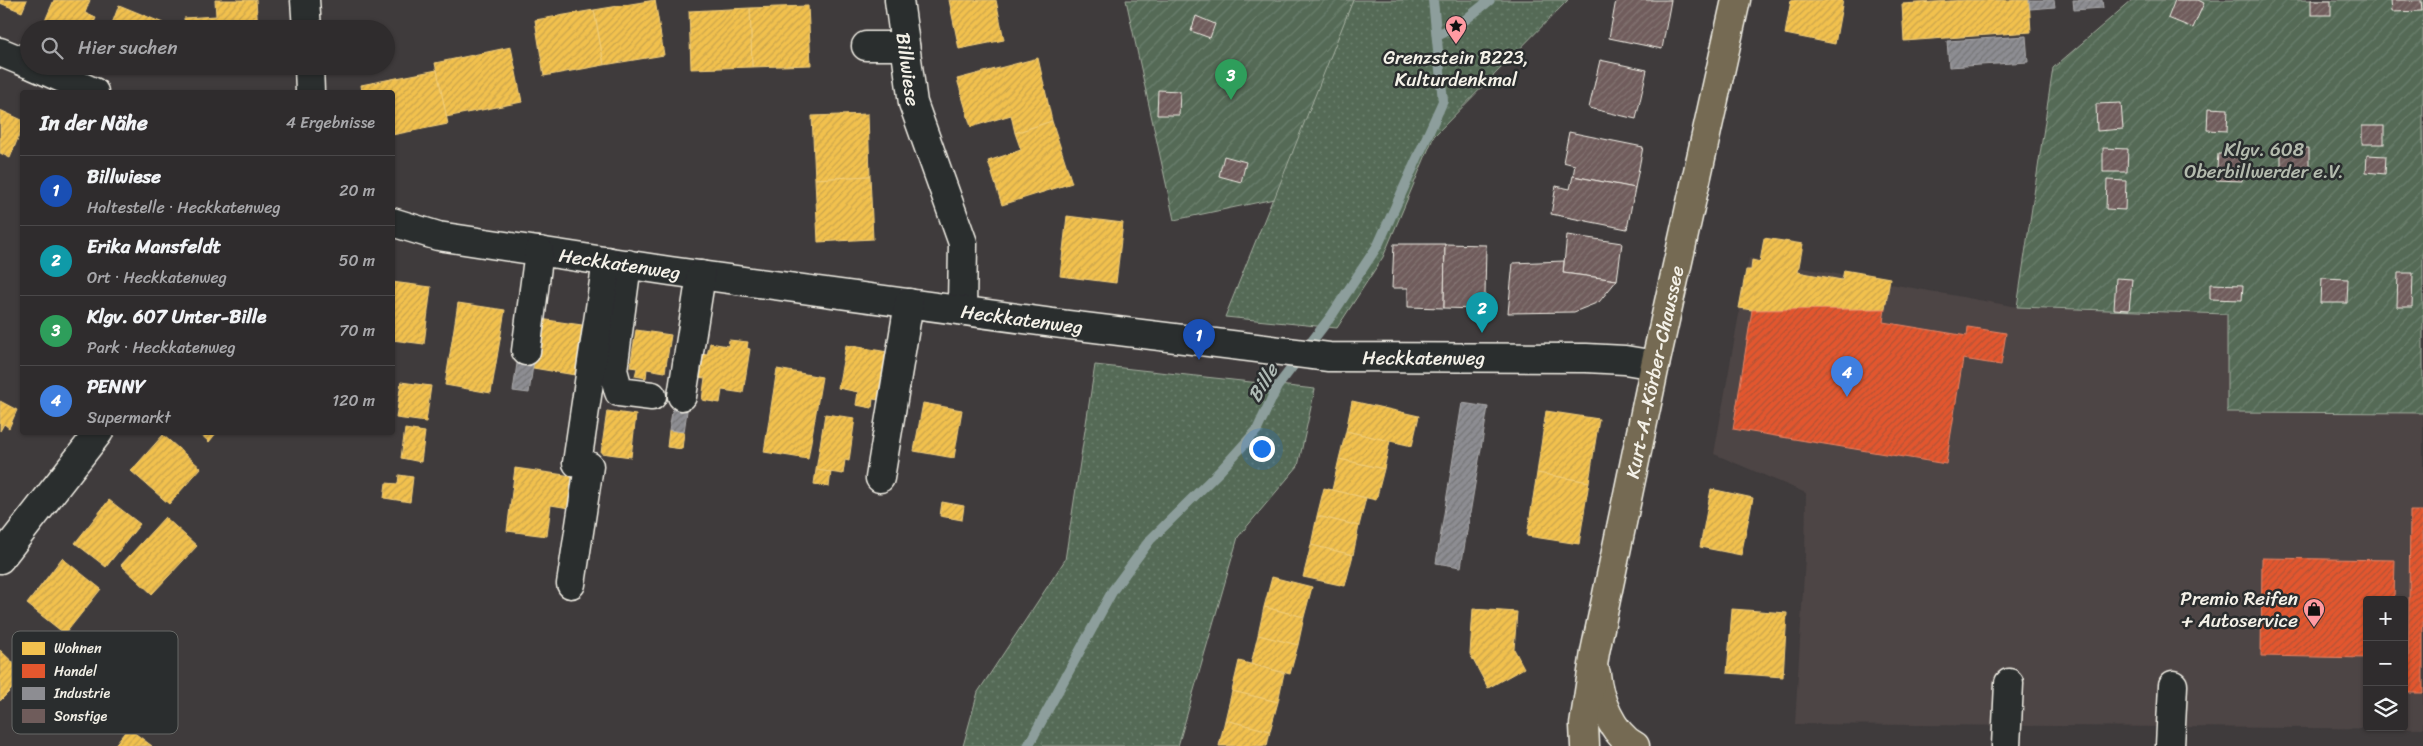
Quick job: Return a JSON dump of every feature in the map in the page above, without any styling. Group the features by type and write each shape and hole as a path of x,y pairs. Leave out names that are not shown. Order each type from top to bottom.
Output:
{"main road":[{"name":"Kurt-A.-Körber-Chaussee","path":"1585,746 1584,725 1595,652 1655,365 1736,0"},
{"path":"1595,652 1597,680 1603,701 1610,719 1628,744"}],"street":[{"path":"305,0 306,20"},
{"name":"Billwiese","path":"899,0 913,103 963,243 962,309"},
{"path":"866,46 905,46"},
{"path":"0,52 20,60"},
{"path":"55,75 89,90"},
{"path":"309,75 310,90"},
{"name":"Heckkatenweg","path":"395,223 438,236 617,263 1061,324 1329,356 1586,358 1625,360 1655,365"},
{"path":"526,351 539,251"},
{"path":"617,263 613,370 619,392 652,396"},
{"path":"571,584 589,466 577,463 617,263"},
{"path":"682,396 702,275"},
{"path":"880,478 909,303"},
{"path":"0,559 97,435"},
{"path":"2006,746 2009,683"},
{"path":"2170,746 2173,685"}],"shaded area":[{"path":"1749,258 2017,307 2227,314 2227,412 2423,413 2423,729 2408,729 2408,596 2363,596 2363,729 1795,724 1805,557 1806,493 1714,454"}],"green space":[{"path":"1126,0 1353,0 1274,199 1174,220"},
{"path":"1353,0 1568,0 1434,136 1383,257 1337,328 1225,317"},
{"name":"Klgv. 608 Oberbillwerder e.V.","path":"2132,0 2423,0 2423,413 2227,412 2227,314 2017,307 2053,68"},
{"path":"1095,365 1315,389 1298,466 1238,537 1178,746 963,746 978,692 1065,560"}],"building: Wohnen":[{"path":"0,0 27,0 22,12 0,3"},
{"path":"54,0 90,0 85,13 96,18 95,20 45,20"},
{"path":"215,0 256,0 257,20 184,20 184,18 216,16"},
{"path":"655,0 664,55 604,65 594,10"},
{"path":"949,0 996,0 1004,40 959,49"},
{"path":"1791,0 1843,0 1835,44 1785,34"},
{"path":"1965,0 2029,0 2031,32 1904,41 1902,4"},
{"path":"119,5 156,20 113,20"},
{"path":"808,6 811,65 752,67 750,8"},
{"path":"750,8 752,67 691,69 689,11"},
{"path":"594,10 604,65 544,76 535,20"},
{"path":"511,47 522,102 446,117 435,63"},
{"path":"1038,58 1052,121 1015,133 1011,115 971,127 957,79"},
{"path":"437,70 448,124 395,134 395,90 362,90 361,85"},
{"path":"0,110 20,119 20,133 10,158 0,153"},
{"path":"868,114 870,176 815,179 812,116"},
{"path":"1052,121 1072,183 1002,205 988,161 1021,150 1015,133"},
{"path":"870,176 873,239 818,242 815,179"},
{"path":"1067,216 1123,223 1116,283 1060,276"},
{"path":"1764,238 1803,244 1798,272 1842,280 1844,270 1890,278 1885,309 1752,310 1739,308 1746,270 1751,270 1752,260 1760,262"},
{"path":"395,282 431,287 424,344 395,340"},
{"path":"458,303 505,310 491,393 445,385"},
{"path":"540,319 589,326 581,376 533,368"},
{"path":"636,330 671,335 665,372 647,369 646,378 635,376 637,368 630,367"},
{"path":"729,340 748,342 747,348 750,349 743,393 722,390 720,403 702,400 705,378 697,377 701,354 707,355 710,343 728,346"},
{"path":"846,345 888,352 885,401 873,399 872,408 856,405 858,392 838,388"},
{"path":"777,369 822,377 808,459 764,452"},
{"path":"401,382 431,386 426,422 396,418"},
{"path":"0,401 17,410 9,428 4,424 0,431"},
{"path":"1352,401 1419,416 1412,446 1346,431"},
{"path":"923,403 962,410 954,458 914,451"},
{"path":"607,411 636,415 631,457 601,453"},
{"path":"1546,411 1599,419 1589,482 1537,473"},
{"path":"825,414 855,418 849,461 845,460 843,474 816,470"},
{"path":"405,429 425,432 421,462 401,458"},
{"path":"669,430 684,432 682,449 667,447"},
{"path":"1346,431 1390,441 1384,469 1339,459"},
{"path":"163,435 201,468 169,504 131,471"},
{"path":"201,435 215,435 209,442"},
{"path":"1339,459 1384,469 1376,500 1332,490"},
{"path":"515,468 579,477 575,509 551,505 547,536 507,531"},
{"path":"816,470 831,472 829,487 814,484"},
{"path":"1537,473 1589,482 1579,544 1527,536"},
{"path":"399,475 413,477 410,502 384,498 386,483 398,484"},
{"path":"1324,488 1366,498 1359,526 1317,516"},
{"path":"1711,489 1753,498 1741,555 1700,547"},
{"path":"109,500 140,524 106,567 75,543"},
{"path":"942,502 964,506 962,520 940,516"},
{"path":"1317,516 1359,526 1353,555 1311,545"},
{"path":"165,517 197,546 152,594 121,565"},
{"path":"1311,545 1353,555 1345,586 1303,577"},
{"path":"62,558 101,589 67,631 61,631 27,604"},
{"path":"1272,577 1312,587 1304,617 1264,607"},
{"path":"1264,607 1304,617 1298,645 1258,635"},
{"path":"1473,609 1517,612 1514,649 1524,668 1488,688 1470,654"},
{"path":"1732,609 1787,613 1783,677 1727,673"},
{"path":"1258,635 1298,645 1290,674 1251,664"},
{"path":"0,650 12,662 12,689 0,701"},
{"path":"1239,661 1284,673 1278,702 1232,691"},
{"path":"1232,691 1278,702 1270,731 1225,720"},
{"path":"1225,720 1270,731 1267,746 1219,746"},
{"path":"123,734 136,734 152,746 114,746"}],"building: Handel":[{"path":"1885,309 1883,322 1967,336 1968,327 2006,333 2001,365 1963,359 1946,464 1733,429 1752,310"},
{"path":"2410,511 2423,511 2423,693 2408,693"},
{"name":"Premio Reifen + Autoservice","path":"2262,558 2395,560 2394,596 2363,596 2363,658 2261,656"}],"building: Industrie":[{"path":"2029,0 2054,0 2055,7 2030,9"},
{"path":"2073,0 2102,0 2103,8 2074,10"},
{"path":"2026,36 2028,62 1949,67 1947,41"},
{"path":"519,350 535,352 529,393 513,391"},
{"path":"675,395 689,397 684,432 669,430"},
{"path":"1462,403 1488,407 1461,567 1436,563"}],"building: Sonstige":[{"path":"1616,0 1671,0 1662,49 1609,38"},
{"path":"2175,0 2198,0 2204,3 2193,28 2168,18"},
{"path":"2311,0 2331,0 2331,15 2311,15"},
{"path":"2391,0 2421,0 2422,11 2392,12"},
{"path":"1196,16 1215,24 1210,38 1191,31"},
{"path":"1600,60 1647,70 1636,119 1589,108"},
{"path":"1158,90 1180,91 1179,115 1157,115"},
{"path":"2121,103 2123,129 2097,131 2096,104"},
{"path":"2208,108 2228,109 2227,131 2207,130"},
{"path":"2362,126 2384,126 2384,144 2362,144"},
{"path":"1569,132 1643,147 1635,188 1573,176 1575,165 1563,162"},
{"path":"2103,148 2128,149 2127,172 2103,172"},
{"path":"2281,148 2309,148 2309,172 2281,171"},
{"path":"2218,154 2244,155 2242,181 2216,180"},
{"path":"2367,155 2386,156 2385,174 2366,172"},
{"path":"1224,156 1246,162 1241,182 1219,176"},
{"path":"1573,176 1635,188 1627,229 1551,214 1556,186 1570,189"},
{"path":"2107,180 2126,181 2125,210 2106,209"},
{"path":"1567,235 1622,243 1617,280 1563,273"},
{"path":"1394,244 1445,244 1444,308 1408,307 1408,288 1392,288"},
{"path":"1445,244 1486,245 1485,295 1478,297 1478,309 1444,308"},
{"path":"1564,261 1563,273 1617,280 1599,302 1574,312 1508,313 1513,263"},
{"path":"2398,273 2413,273 2412,307 2397,307"},
{"path":"2116,278 2132,279 2129,310 2114,309"},
{"path":"2322,278 2348,279 2347,303 2321,303"},
{"path":"2210,284 2243,285 2242,300 2210,299"}],"waterway":[{"name":"Bille","path":"1028,746 1113,590 1150,540 1220,471 1257,430 1277,387 1332,315 1378,245 1443,101 1433,0"},
{"path":"1437,35 1460,24 1490,0"}],"place":[{"name":"Grenzstein B223, Kulturdenkmal","path":"1456,45"},
{"name":"Klgv. 607 Unter-Bille","path":"1231,100"},
{"name":"Erika Mansfeldt","path":"1482,333"},
{"name":"Billwiese","path":"1199,360"},
{"name":"PENNY","path":"1847,397"},
{"name":"Premio Reifen + Autoservice","path":"2314,628"}]}
